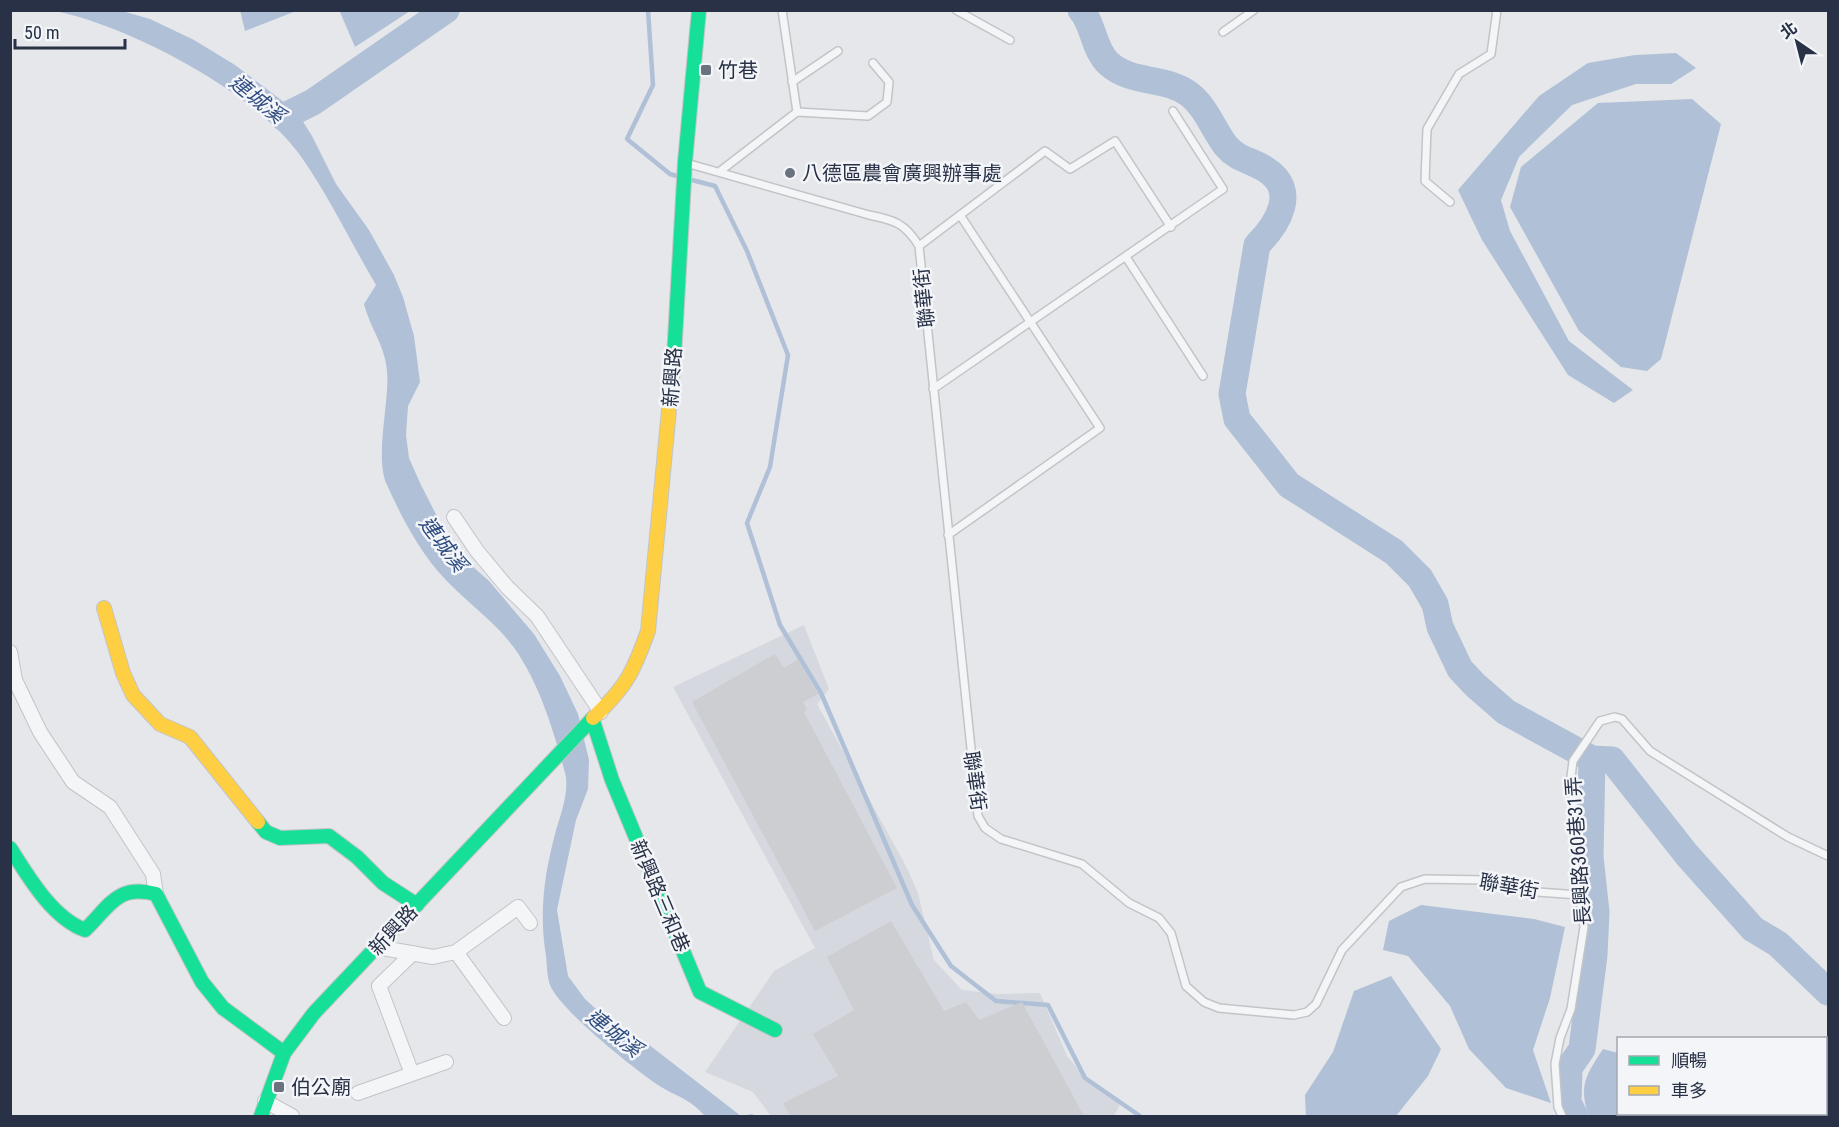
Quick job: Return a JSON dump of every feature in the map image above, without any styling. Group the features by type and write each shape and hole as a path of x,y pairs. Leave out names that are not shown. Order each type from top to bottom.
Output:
{"street":[{"name":"新興路","path":"261,1116 284,1053 314,1013 551,759 594,719 633,673 648,631 671,400 685,165 699,10"},
{"path":"454,518 477,551 507,587 537,616 594,719"},
{"path":"104,608 123,673 133,695 160,724 190,737 266,832 274,839 283,840 329,836 357,857 383,883 417,905"},
{"path":"10,652 15,680 40,732 74,782 111,807 153,874 156,894 209,991 223,1008 284,1053"},
{"name":"新興路三和巷","path":"594,719 612,780 700,992 776,1030"},
{"path":"10,848 28,876 71,924 81,930 89,927 99,913 126,892 141,889 156,894"},
{"path":"377,947 433,957 456,952 518,907 530,923"},
{"path":"456,952 504,1018"},
{"path":"412,1074 379,986 413,953"},
{"path":"358,1093 446,1062"},
{"path":"265,1101 291,1116"}],"lane":[{"path":"782,10 797,112"},
{"path":"956,10 1011,40"},
{"path":"1223,32 1254,10"},
{"path":"1450,202 1425,181 1427,129 1459,74 1491,54 1497,10"},
{"path":"792,82 838,51"},
{"path":"719,172 797,112 868,116 887,102 889,82 873,63"},
{"path":"933,389 1223,189 1173,111"},
{"path":"919,246 1045,151 1070,169 1115,141 1171,227"},
{"name":"聯華街","path":"685,165 719,172 894,220 911,233 919,246 978,816 985,828 1001,839 1082,864 1129,903 1159,918 1171,933 1186,986 1204,1002 1218,1008 1294,1015 1307,1012 1316,1004 1342,950 1401,887 1425,879 1486,880 1511,890 1579,895"},
{"path":"948,535 1100,428 960,215"},
{"path":"1126,257 1203,376"},
{"name":"長興路360巷31弄","path":"1562,1116 1558,1107 1556,1064 1560,1038 1572,1009 1584,927 1579,895 1579,838 1570,785 1573,761 1600,721 1615,717 1622,719 1650,751 1788,837 1828,856"}],"shaded area":[{"path":"804,625 829,689 817,704 907,868 918,893 934,960 962,990 998,994 1040,993 1067,1056 1088,1081 1121,1102 1114,1116 771,1116 753,1092 705,1072 774,971 815,948 673,687"}],"water":[{"path":"240,10 296,10 296,11 245,31"},
{"path":"410,10 355,47 340,12 316,11"},
{"name":"連城溪","path":"55,11 122,11 150,19 194,40 235,65 297,112 312,136 336,184 369,230 394,275 403,297 414,336 420,382 408,406 406,435 409,458 421,485 444,530 463,558 489,581 534,634 560,676 578,714 589,760 588,789 576,820 557,910 568,976 585,999 628,1038 648,1044 741,1116 705,1116 688,1101 658,1085 582,1023 550,985 543,925 544,895 548,865 566,788 565,773 556,741 539,693 515,649 499,630 435,568 412,534 387,485 382,460 387,383 386,362 364,304 376,285 312,173 282,134 256,110 225,87 155,47 119,31"},
{"path":"1676,53 1696,68 1671,84 1636,84 1572,105 1519,157 1501,200 1510,231 1569,341 1633,390 1614,403 1568,375 1482,240 1458,190 1539,96 1588,63 1635,55"},
{"path":"1692,99 1721,124 1661,359 1647,371 1621,367 1579,331 1510,207 1521,167 1598,103"},
{"path":"1421,905 1534,919 1565,927 1550,998 1533,1050 1551,1103 1506,1088 1469,1049 1450,1006 1408,956 1383,950 1389,921"},
{"path":"1391,976 1441,1049 1428,1076 1396,1116 1306,1116 1305,1095 1333,1052 1354,991"},
{"path":"1603,1049 1617,1053 1617,1115 1661,1116 1589,1116 1584,1088 1592,1066"}],"building":[{"path":"775,654 784,668 798,659 818,694 803,702 807,710 804,712 897,888 815,931 692,702"},
{"path":"891,921 944,1011 966,1002 979,1020 1022,1002 1084,1116 790,1116 783,1103 838,1076 813,1034 854,1010 827,957"}],"waterway":[{"name":"連城溪","path":"283,117 313,102 446,10"},
{"path":"648,10 653,85 627,139 670,174 680,177"},
{"path":"1081,10 1089,22 1099,50 1108,63 1127,75 1180,88 1189,94 1200,105 1226,146 1240,157 1265,169 1275,177 1281,187 1283,197 1278,217 1257,245 1232,394 1237,419 1289,485 1394,552 1420,578 1435,604 1440,627 1460,669 1475,685 1506,712 1592,759 1590,857 1596,912 1594,955 1582,1049 1569,1068 1568,1103 1575,1116"},
{"path":"688,179 715,186 747,251 788,355 770,467 747,523 780,625 821,693 912,905 951,966 996,1001 1048,1005 1085,1078 1140,1116"},
{"path":"1592,759 1612,760 1687,855 1753,929 1778,944 1828,992"}],"traffic: fast":[{"path":"674,357 685,162 699,10"},
{"path":"261,1116 284,1053 314,1013 593,718"},
{"path":"593,721 612,780 700,992 775,1030"},
{"path":"258,822 266,832 280,838 329,836 357,857 383,883 417,905"},
{"path":"10,848 33,883 52,906 62,916 85,930 115,899 132,892 156,894 202,982 223,1008 284,1053"}],"traffic: slow":[{"path":"593,718 627,679 648,631 674,357"},
{"path":"104,608 123,673 133,695 160,724 190,737 258,822"}],"place":[{"name":"竹巷","path":"706,70"},
{"name":"八德區農會廣興辦事處","path":"790,173"},
{"name":"伯公廟","path":"279,1087"}]}
